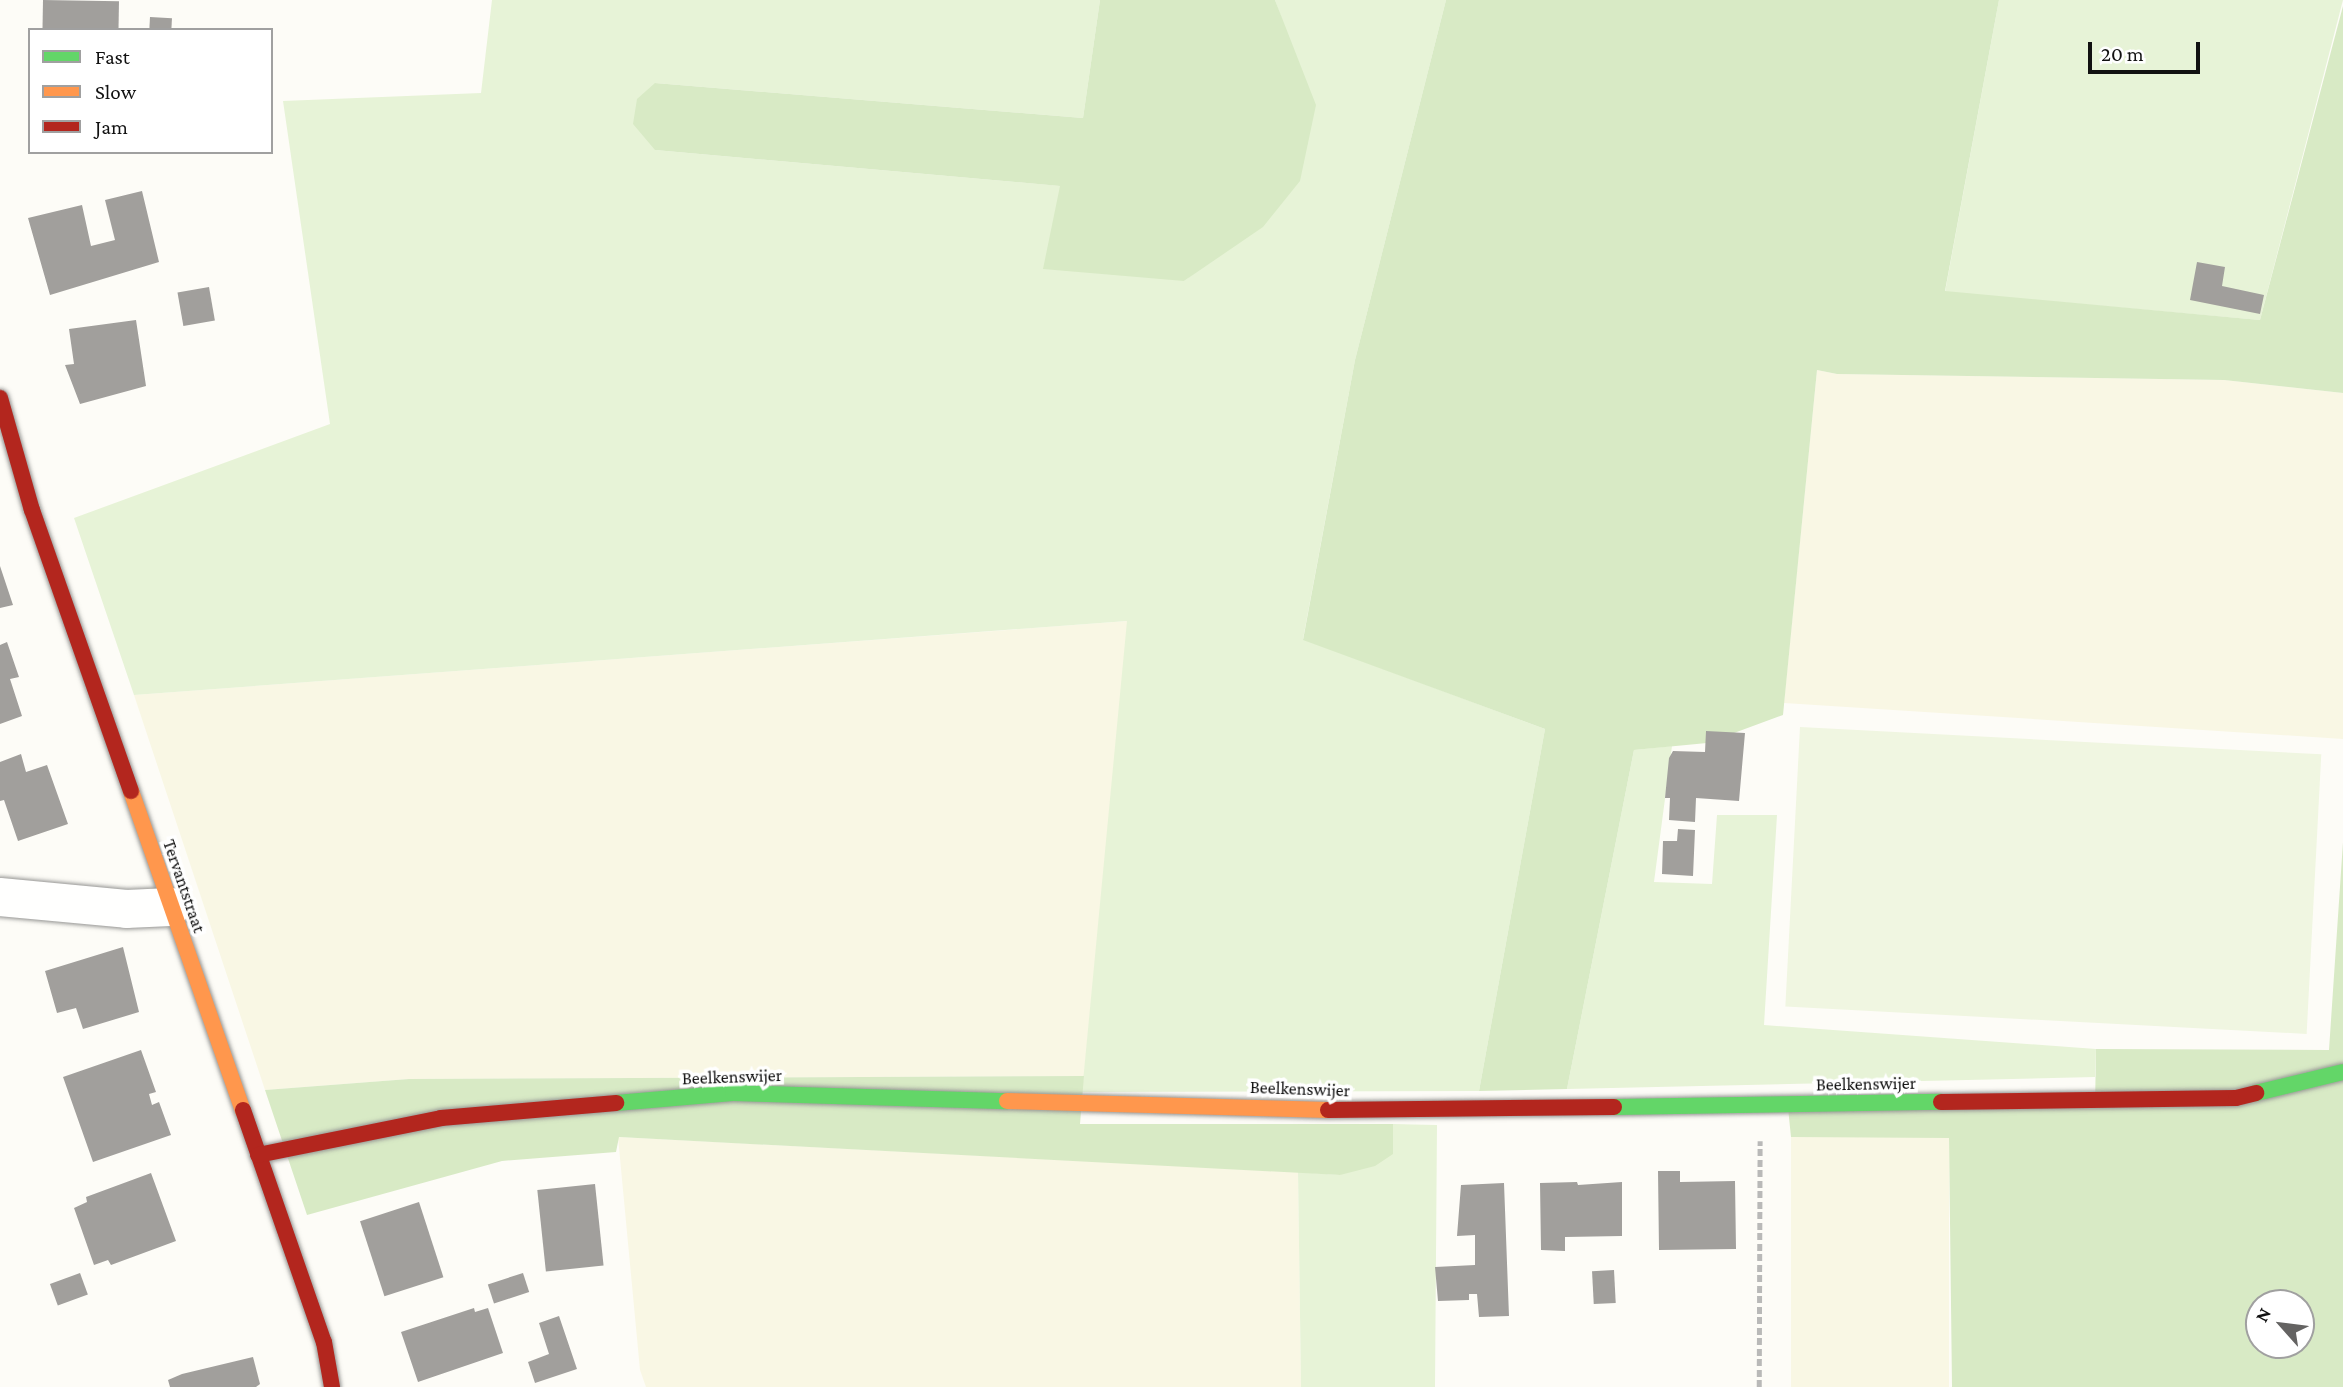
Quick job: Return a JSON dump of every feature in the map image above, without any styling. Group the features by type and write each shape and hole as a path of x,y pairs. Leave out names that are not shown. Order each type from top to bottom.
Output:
{"street":[{"name":"Tervantstraat","path":"0,398 32,510 324,1342 332,1387"},
{"path":"0,897 127,909 171,906"},
{"name":"Beelkenswijer","path":"258,1155 441,1118 733,1093 1381,1111 2236,1098 2343,1072"}],"path":[{"path":"1759,1387 1760,1105"}],"shaded area":[{"path":"1817,370 1837,374 2224,380 2343,393 2343,739 1784,703"},
{"path":"1128,621 1084,1076 409,1079 265,1090 134,695"},
{"path":"618,1137 1298,1172 1301,1387 646,1387 640,1370"},
{"path":"1791,1137 1949,1137 1949,1387 1791,1387"}],"green space":[{"path":"492,0 1100,0 1083,118 655,83 655,150 1061,186 1184,281 1217,256 1288,36 1275,0 1446,0 1355,360 1303,639 1545,729 1479,1091 1082,1092 1127,621 134,695 74,518 330,424 283,101 481,93"},
{"path":"1100,0 1275,0 1316,105 1300,181 1263,227 1184,281 1043,269 1060,186 655,150 633,124 637,99 655,83 1083,118"},
{"path":"1446,0 1999,0 1945,291 2260,320 2343,6 2343,393 2224,380 1837,374 1817,370 1783,715 1707,743 1634,750 1567,1089 1479,1091 1545,729 1303,640 1355,360"},
{"path":"1999,0 2343,0 2260,320 1945,292"},
{"path":"1800,727 2321,754 2307,1034 1785,1007"},
{"path":"1672,746 1654,882 1712,884 1717,815 1777,815 1764,1025 2096,1049 2095,1077 1567,1089 1634,750"},
{"path":"2343,842 2343,1387 1952,1387 1949,1138 1791,1137 1788,1108 2095,1108 2096,1049 2329,1050"},
{"path":"1084,1076 1080,1124 1393,1124 1393,1154 1375,1166 1340,1175 619,1137 616,1152 502,1161 307,1215 265,1090 409,1079"},
{"path":"1393,1124 1437,1125 1435,1387 1301,1387 1298,1172 1340,1175"}],"building":[{"path":"43,0 119,1 119,28 43,28"},
{"path":"150,17 172,18 171,28 149,28"},
{"path":"142,191 159,262 50,295 28,218 82,205 91,246 115,240 105,200"},
{"path":"2197,262 2225,267 2222,286 2264,295 2260,314 2190,300"},
{"path":"209,287 215,320 183,326 177,293"},
{"path":"136,320 146,386 80,404 65,365 74,364 69,329"},
{"path":"0,566 13,605 0,608"},
{"path":"7,642 19,677 10,679 22,716 0,724 0,645"},
{"path":"1706,731 1745,733 1739,801 1696,798 1695,822 1669,820 1670,798 1665,798 1669,758 1673,751 1705,752"},
{"path":"21,754 26,772 47,765 68,824 18,841 4,800 0,801 0,762"},
{"path":"1678,829 1695,830 1693,876 1662,874 1663,841 1677,841"},
{"path":"123,947 139,1012 83,1029 76,1008 57,1013 45,971"},
{"path":"141,1050 156,1092 149,1094 152,1105 159,1102 171,1135 93,1162 63,1077"},
{"path":"1658,1171 1680,1171 1680,1182 1735,1181 1736,1249 1659,1250"},
{"path":"151,1173 176,1241 111,1265 108,1260 94,1265 74,1208 87,1202 86,1197"},
{"path":"1577,1182 1578,1185 1622,1182 1622,1236 1565,1237 1565,1251 1541,1250 1540,1183"},
{"path":"1504,1183 1509,1316 1479,1317 1477,1294 1469,1294 1469,1300 1438,1301 1435,1267 1475,1265 1475,1235 1457,1236 1461,1185"},
{"path":"595,1184 604,1266 546,1272 537,1190"},
{"path":"419,1202 443,1277 384,1296 360,1221"},
{"path":"1614,1270 1616,1303 1594,1304 1592,1271"},
{"path":"80,1273 88,1295 58,1306 50,1284"},
{"path":"523,1273 529,1292 494,1303 488,1284"},
{"path":"474,1308 475,1312 488,1308 503,1353 418,1382 401,1332"},
{"path":"559,1316 577,1369 535,1383 528,1362 549,1354 539,1323"},
{"path":"253,1357 260,1384 256,1387 170,1387 168,1380 182,1374"}],"traffic: fast":[{"path":"2256,1093 2343,1072"},
{"path":"616,1103 733,1093 1007,1101"},
{"path":"1614,1107 1941,1102"}],"traffic: slow":[{"path":"131,791 243,1110"},
{"path":"1007,1101 1328,1110"}],"traffic: jam":[{"path":"0,398 32,510 131,791"},
{"path":"1941,1102 2236,1098 2256,1093"},
{"path":"258,1155 441,1118 616,1103"},
{"path":"1328,1110 1614,1107"},
{"path":"243,1110 324,1342 332,1387"}]}
